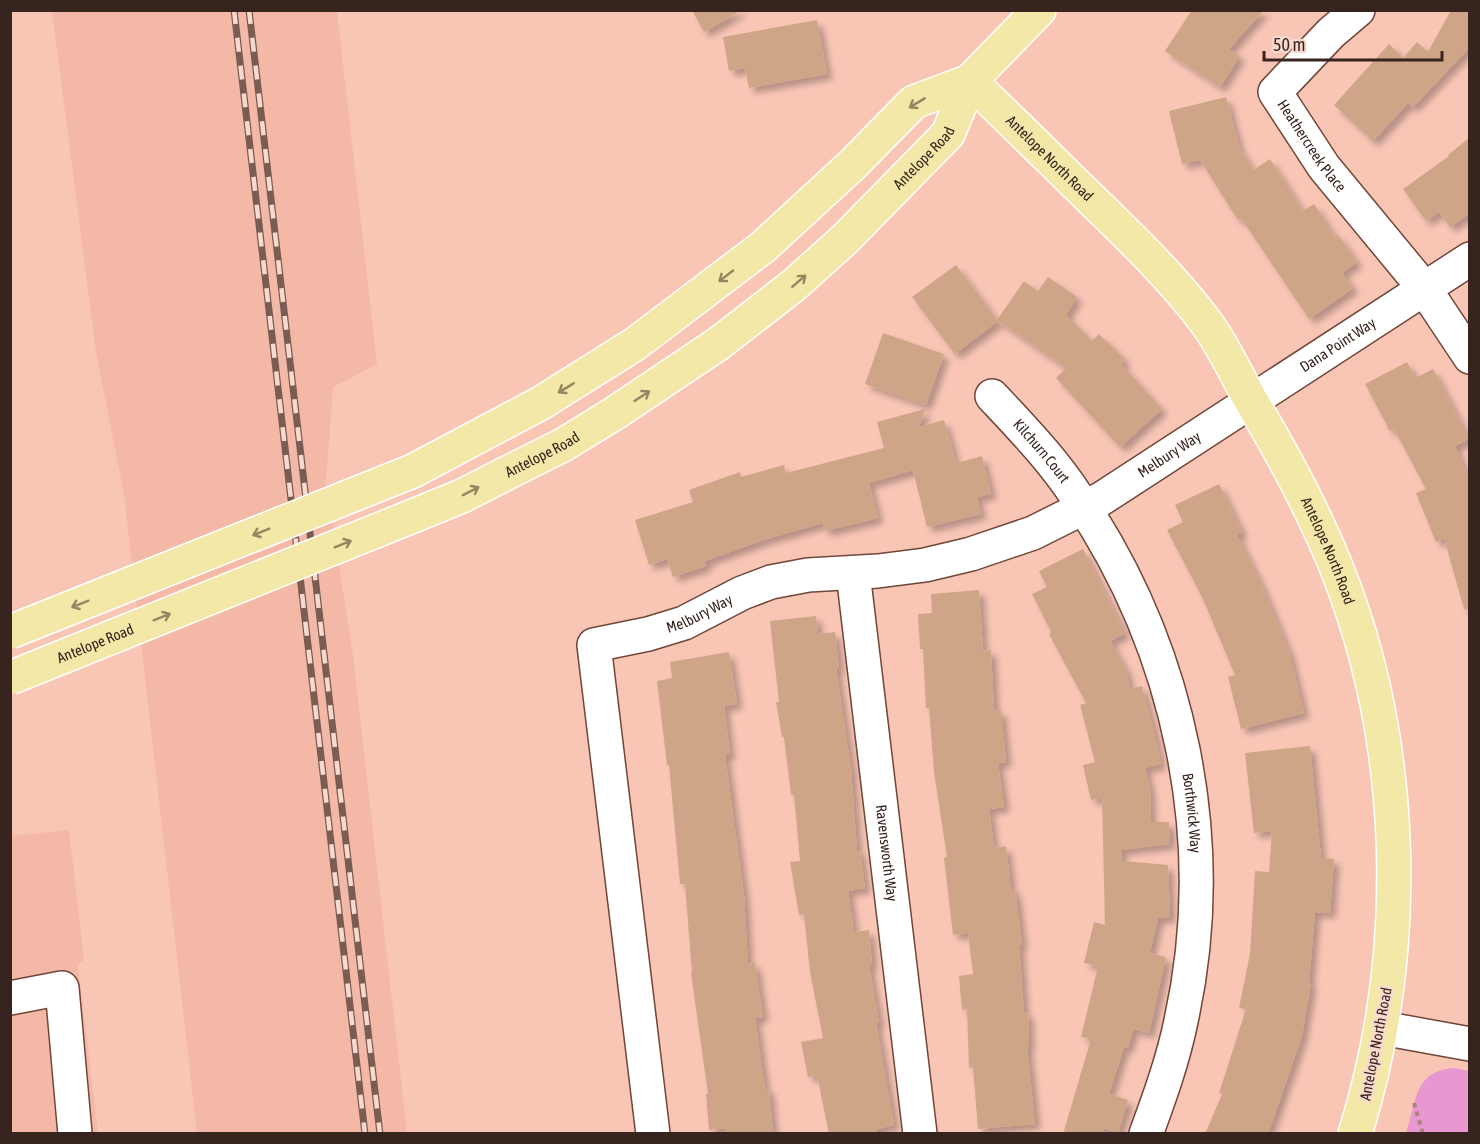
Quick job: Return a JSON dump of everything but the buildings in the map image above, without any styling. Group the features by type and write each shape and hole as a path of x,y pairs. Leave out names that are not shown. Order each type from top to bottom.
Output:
{"main road":[{"name":"Antelope Road","path":"10,678 462,496 554,449 615,414 718,344 794,285 845,239 948,134 970,81 1039,10"},
{"name":"Antelope Road","path":"10,632 413,471 541,403 635,344 763,247 852,165 914,102 970,81"},
{"name":"Antelope North Road","path":"970,81 1159,265 1208,324 1285,457 1323,536 1353,615 1372,683 1386,758 1393,833 1394,894 1392,944 1382,1028 1365,1103 1355,1134"}],"street":[{"name":"Heathercreek Place","path":"1358,10 1330,33 1275,92 1324,167 1424,288"},
{"name":"Dana Point Way","path":"1251,401 1470,259"},
{"path":"1424,288 1470,357"},
{"name":"Kilchurn Court","path":"992,396 1033,439 1085,508"},
{"name":"Melbury Way","path":"653,1134 594,645 648,634 684,623 742,593 771,582 808,575 853,573 925,564 971,554 1033,533 1085,508 1251,401"},
{"name":"Borthwick Way","path":"1085,508 1134,596 1160,661 1182,740 1189,775 1195,833 1197,892 1193,950 1182,1020 1167,1076 1146,1134"},
{"name":"Ravensworth Way","path":"853,573 920,1134"},
{"path":"10,998 62,988 75,1134"},
{"path":"1382,1028 1470,1044"}],"path":[{"path":"1414,1103 1424,1134"}],"shaded area":[{"path":"52,11 337,11 377,364 333,387 326,482 353,655 407,1133 197,1133 124,494 96,352"},
{"path":"69,830 84,960 78,964 98,1133 11,1133 10,836"},
{"path":"1454,1068 1469,1071 1469,1133 1406,1133 1415,1100 1424,1082 1441,1070"}],"railway":[{"path":"234,10 365,1134"},
{"path":"249,10 380,1134"}]}
